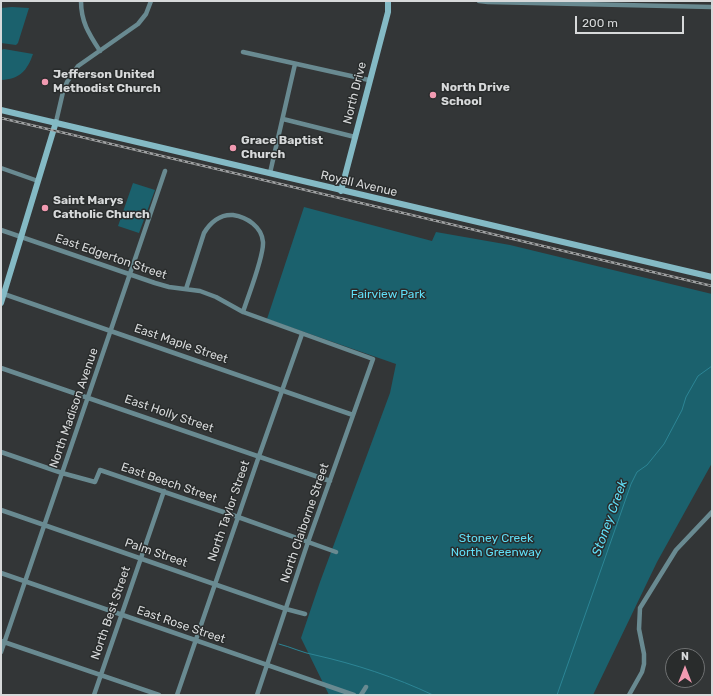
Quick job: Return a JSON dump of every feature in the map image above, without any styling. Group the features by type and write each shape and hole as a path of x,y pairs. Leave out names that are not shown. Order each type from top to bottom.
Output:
{"street":[{"path":"81,1 81,11 85,26 100,51"},
{"path":"1,303 2,294 21,237 67,82 78,66 138,24 146,14 150,1"},
{"name":"North Drive","path":"341,191 388,12 388,1"},
{"path":"479,1 609,3 712,7"},
{"path":"243,52 369,80"},
{"path":"270,173 295,64"},
{"name":"Royall Avenue","path":"1,110 712,277"},
{"path":"283,119 355,137"},
{"path":"1,168 38,181"},
{"name":"North Madison Avenue","path":"1,652 3,641 25,581 87,397 131,275 165,171"},
{"path":"186,289 204,233 209,225 217,219 228,215 238,216 250,221 257,228 263,242 258,266 243,312"},
{"name":"East Edgerton Street","path":"1,230 155,283 200,291 216,296 243,312 373,359"},
{"name":"East Maple Street","path":"2,294 353,415"},
{"name":"North Taylor Street","path":"177,695 258,456 302,334"},
{"name":"North Claiborne Street","path":"256,695 308,542 373,359"},
{"name":"East Holly Street","path":"1,368 330,481"},
{"name":"East Beech Street","path":"1,452 62,473 95,482 100,470 336,552"},
{"name":"North Best Street","path":"94,695 164,491"},
{"name":"Palm Street","path":"1,510 286,609 305,614"},
{"path":"629,695 642,672 644,664 644,654 639,629 640,608 676,550 712,512"},
{"name":"East Rose Street","path":"1,573 354,695"},
{"path":"3,641 159,695"},
{"path":"361,695 366,687"}],"green space":[{"path":"1,8 29,8 18,43 16,45 1,43"},
{"path":"4,49 33,54 22,73 13,78 1,80 1,50"},
{"path":"133,183 155,190 139,233 118,226"},
{"name":"Stoney Creek North Greenway","path":"304,207 432,241 436,232 510,245 712,294 712,463 657,562 593,695 329,695 301,638 320,582 390,393 396,364 267,319"}],"waterway":[{"name":"Stoney Creek","path":"557,695 631,484 637,472 647,465 664,444 682,410 686,397 698,376 712,366"},
{"path":"279,644 375,672 404,682 433,695"}],"railway":[{"path":"1,118 712,286"}],"place":[{"name":"Jefferson United Methodist Church","path":"45,82"},
{"name":"North Drive School","path":"433,95"},
{"name":"Grace Baptist Church","path":"233,148"},
{"name":"Saint Marys Catholic Church","path":"45,208"}],"park label":[{"name":"Fairview Park","path":"388,295"}]}
